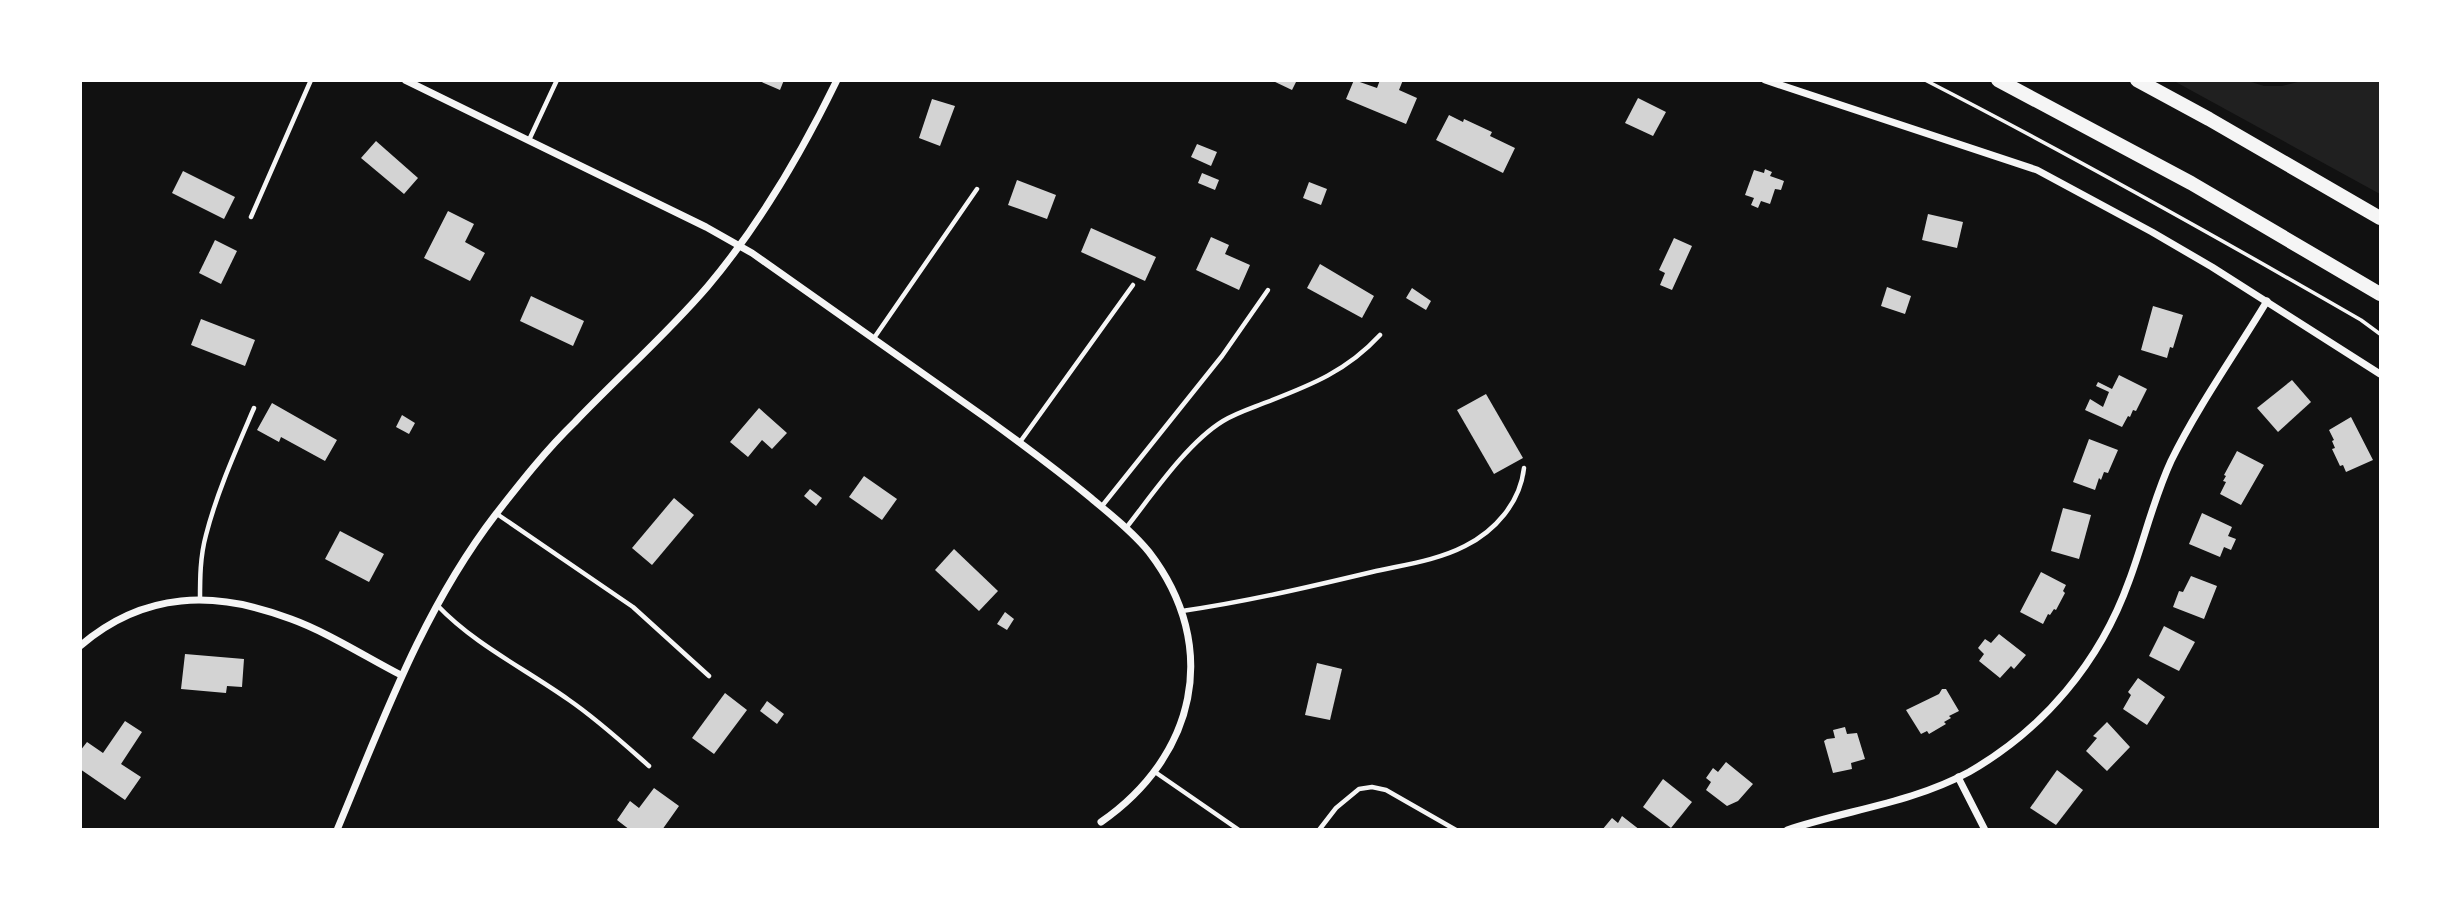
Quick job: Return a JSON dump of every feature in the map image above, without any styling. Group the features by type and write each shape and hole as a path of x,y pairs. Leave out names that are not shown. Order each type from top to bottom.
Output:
{"highway":[{"path":"1998,80 2191,183 2381,294"},
{"path":"2137,80 2381,218"}],"street":[{"path":"405,80 421,84 528,141 740,246 1020,443 1126,528 1148,551 1165,575 1182,611 1192,657 1188,701 1177,734 1155,772 1140,791 1101,822"},
{"path":"337,830 401,675 436,604 497,514 572,424 685,312 740,246 785,181 814,129 836,80"},
{"path":"1765,80 2036,170 2152,232 2381,374"},
{"path":"1787,830 1826,817 1899,800 1958,777 2002,751 2054,706 2097,650 2115,616 2130,580 2153,505 2171,463 2267,301"},
{"path":"80,646 111,621 134,611 153,604 200,600 257,607 293,619 401,675"},
{"path":"1958,777 1985,830"}],"lane":[{"path":"251,217 311,80"},
{"path":"528,141 557,80"},
{"path":"874,339 977,189"},
{"path":"1020,443 1133,285"},
{"path":"1101,507 1222,356 1268,290"},
{"path":"1126,528 1205,434 1235,415 1321,381 1346,366 1380,335"},
{"path":"200,600 200,568 205,536 254,408"},
{"path":"1182,611 1328,583 1444,555 1466,546 1490,529 1507,511 1518,495 1524,468"},
{"path":"497,514 633,607 709,676"},
{"path":"436,604 475,640 569,700 649,766"},
{"path":"1155,772 1239,830"},
{"path":"1319,830 1344,801 1359,789 1372,787 1386,790 1455,830"}],"path":[{"path":"1925,80 2202,228 2381,334"}],"shaded area":[{"path":"2174,81 2248,81 2264,86 2282,86 2302,81 2380,81 2380,194"}],"building":[{"path":"757,80 784,80 780,90"},
{"path":"1271,80 1297,80 1292,90"},
{"path":"1354,80 1377,88 1380,80 1403,80 1399,90 1417,98 1406,124 1346,99"},
{"path":"1638,98 1666,112 1653,136 1625,123"},
{"path":"932,99 955,106 940,146 919,138"},
{"path":"1449,115 1492,132 1490,136 1515,148 1503,173 1436,140"},
{"path":"376,141 418,178 404,194 361,158"},
{"path":"1197,144 1217,152 1211,166 1191,157"},
{"path":"1765,169 1772,172 1770,176 1784,181 1781,190 1775,189 1770,204 1761,201 1758,208 1751,205 1754,198 1745,195 1754,170 1764,173"},
{"path":"183,171 235,197 224,219 172,193"},
{"path":"1202,173 1219,180 1215,190 1198,183"},
{"path":"1017,180 1056,195 1047,219 1008,205"},
{"path":"1309,182 1327,189 1321,205 1303,198"},
{"path":"448,211 474,224 465,242 485,253 470,281 424,258"},
{"path":"1928,214 1963,222 1957,248 1922,240"},
{"path":"1091,228 1156,257 1145,281 1081,252"},
{"path":"1211,237 1229,245 1225,254 1250,265 1239,290 1196,270"},
{"path":"1674,238 1692,246 1672,290 1660,285 1665,273 1659,270"},
{"path":"215,240 237,251 221,284 199,273"},
{"path":"1320,264 1374,296 1362,318 1307,288"},
{"path":"1887,287 1911,296 1905,314 1881,306"},
{"path":"1412,288 1431,301 1426,310 1406,298"},
{"path":"531,296 584,321 573,346 520,321"},
{"path":"2153,306 2183,315 2173,348 2170,347 2167,358 2141,350"},
{"path":"201,319 255,340 245,366 191,345"},
{"path":"2119,375 2147,389 2136,411 2133,410 2122,427 2085,410 2090,399 2103,407 2109,392 2096,386 2098,382 2112,389"},
{"path":"2292,380 2311,402 2278,432 2257,408"},
{"path":"1486,394 1523,458 1494,474 1457,410"},
{"path":"272,403 337,440 325,461 281,437 279,442 257,430"},
{"path":"759,408 787,433 772,449 762,440 748,457 730,442"},
{"path":"402,415 415,423 409,434 396,427"},
{"path":"2351,417 2373,460 2346,472 2332,449 2335,448 2332,441 2334,440 2329,430"},
{"path":"2089,439 2118,450 2108,473 2104,472 2101,480 2099,478 2095,490 2073,482"},
{"path":"2237,451 2264,465 2241,505 2220,494 2226,482 2223,481 2226,476 2224,475"},
{"path":"864,476 897,499 882,520 849,497"},
{"path":"810,489 822,498 816,506 804,496"},
{"path":"674,498 694,515 652,565 632,548"},
{"path":"2063,508 2091,515 2079,559 2051,551"},
{"path":"2202,513 2232,527 2228,536 2236,539 2231,550 2224,547 2220,557 2189,544"},
{"path":"340,531 384,554 369,582 325,559"},
{"path":"954,549 998,591 979,611 935,570"},
{"path":"2041,572 2066,585 2056,610 2048,614 2043,624 2020,612"},
{"path":"2191,576 2217,586 2204,619 2173,607 2179,591 2183,592"},
{"path":"1005,612 1014,619 1007,630 997,624"},
{"path":"2164,626 2195,642 2179,671 2149,656"},
{"path":"1999,634 2026,655 2014,669 2011,666 2000,678 1979,661 1984,654 1978,648 1985,639 1991,643"},
{"path":"185,654 244,659 242,687 227,686 226,693 181,689"},
{"path":"1317,663 1342,669 1330,720 1305,715"},
{"path":"2138,678 2165,697 2147,725 2123,709 2131,695 2128,692"},
{"path":"1942,689 1946,689 1959,711 1949,716 1951,718 1944,722 1946,724 1929,734 1927,731 1921,734 1906,710 1939,694"},
{"path":"725,693 747,710 714,754 692,738"},
{"path":"767,701 784,714 777,724 760,711"},
{"path":"125,721 142,732 121,764 141,777 125,800 80,769 80,751 87,742 103,753"},
{"path":"2107,722 2130,747 2107,771 2086,751 2097,738 2093,736"},
{"path":"1845,727 1847,734 1857,733 1865,759 1851,763 1852,769 1833,773 1824,741 1835,738 1833,730"},
{"path":"1726,762 1753,784 1738,801 1727,806 1706,790 1711,782 1706,778 1713,768 1718,772"},
{"path":"2057,770 2083,790 2056,825 2030,808"},
{"path":"1663,779 1692,802 1671,828 1643,807"},
{"path":"654,788 679,806 662,830 630,830 617,820 630,801 639,808"},
{"path":"1622,816 1640,830 1602,830 1612,818 1618,823"}]}
